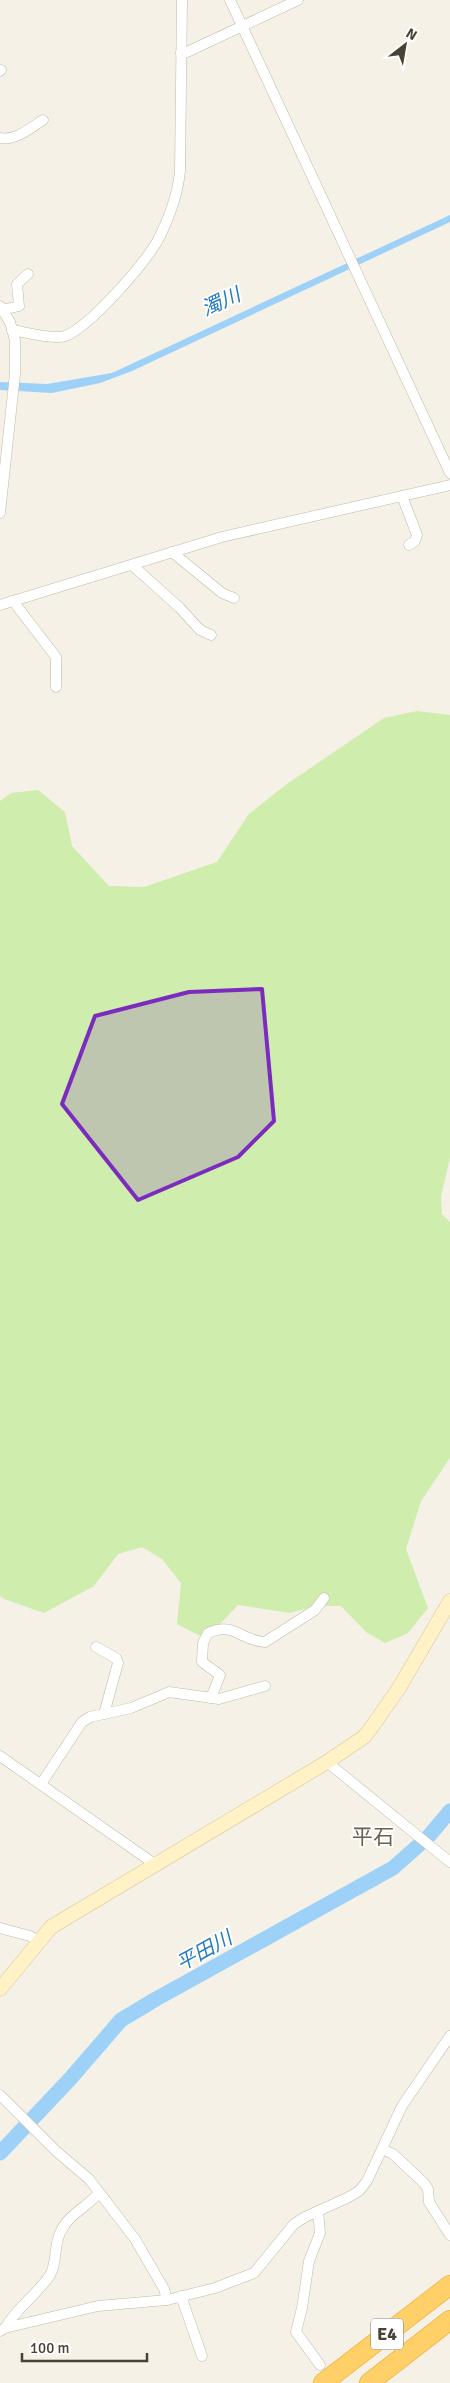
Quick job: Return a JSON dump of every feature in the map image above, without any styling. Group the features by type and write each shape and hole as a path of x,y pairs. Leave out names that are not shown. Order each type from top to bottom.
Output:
{"highway":[{"name":"E4","path":"321,2374 450,2285"},
{"name":"E4","path":"369,2383 450,2320"}],"street":[{"path":"12,330 63,337 83,326 151,251 159,238 179,183 182,0"},
{"path":"230,0 450,474"},
{"path":"181,53 298,0"},
{"path":"0,138 8,139 43,120"},
{"path":"0,513 15,374 15,340 1,308 19,306 17,284 28,274"},
{"path":"0,605 222,537 450,485"},
{"path":"402,496 417,535 415,541 409,545"},
{"path":"172,552 222,593 234,598"},
{"path":"132,564 180,608 200,630 211,635"},
{"path":"14,601 56,657 56,687"},
{"path":"211,1698 220,1675 202,1662 203,1643 208,1633 222,1628 235,1630 256,1641 264,1642 315,1610 324,1598"},
{"path":"0,1989 51,1927 327,1762 364,1736 400,1688 450,1602"},
{"path":"96,1647 109,1653 118,1663 104,1714"},
{"path":"41,1784 82,1722 90,1717 131,1708 169,1692 211,1698 234,1697 265,1686"},
{"path":"0,1756 156,1864"},
{"path":"327,1762 450,1862"},
{"path":"0,1928 39,1940"},
{"path":"3,2329 98,2306 167,2300 214,2288 254,2273 294,2224 359,2191 367,2181 409,2094 450,2036"},
{"path":"0,2095 28,2124 84,2174 135,2240 164,2289 167,2300"},
{"path":"382,2149 392,2154 424,2183 428,2189 429,2202 450,2235"},
{"path":"3,2329 17,2309 50,2274 54,2266 58,2239 64,2226 99,2193"},
{"path":"318,2212 320,2232 309,2260 302,2308 296,2332 321,2374"},
{"path":"181,2296 202,2356"}],"highlighted area":[{"path":"262,989 274,1121 238,1157 138,1200 62,1104 95,1016 189,992"}],"green space":[{"path":"417,711 450,715 450,1158 441,1196 442,1214 450,1222 450,1458 421,1501 406,1549 428,1608 408,1633 385,1643 366,1632 341,1606 316,1606 290,1613 238,1605 206,1639 177,1624 181,1583 162,1559 142,1547 118,1554 94,1586 44,1613 4,1599 0,1596 0,801 11,793 38,790 65,812 72,846 109,886 144,887 217,862 249,814 287,784 384,718"}],"water":[{"name":"濁川","path":"450,215 450,222 132,371 100,383 52,393 0,390 0,382 47,384 112,373"}],"waterway":[{"name":"平田川","path":"0,2153 70,2079 121,2020 393,1868 428,1837 450,1811"}],"district":[{"name":"平石","path":"373,1837"}]}
